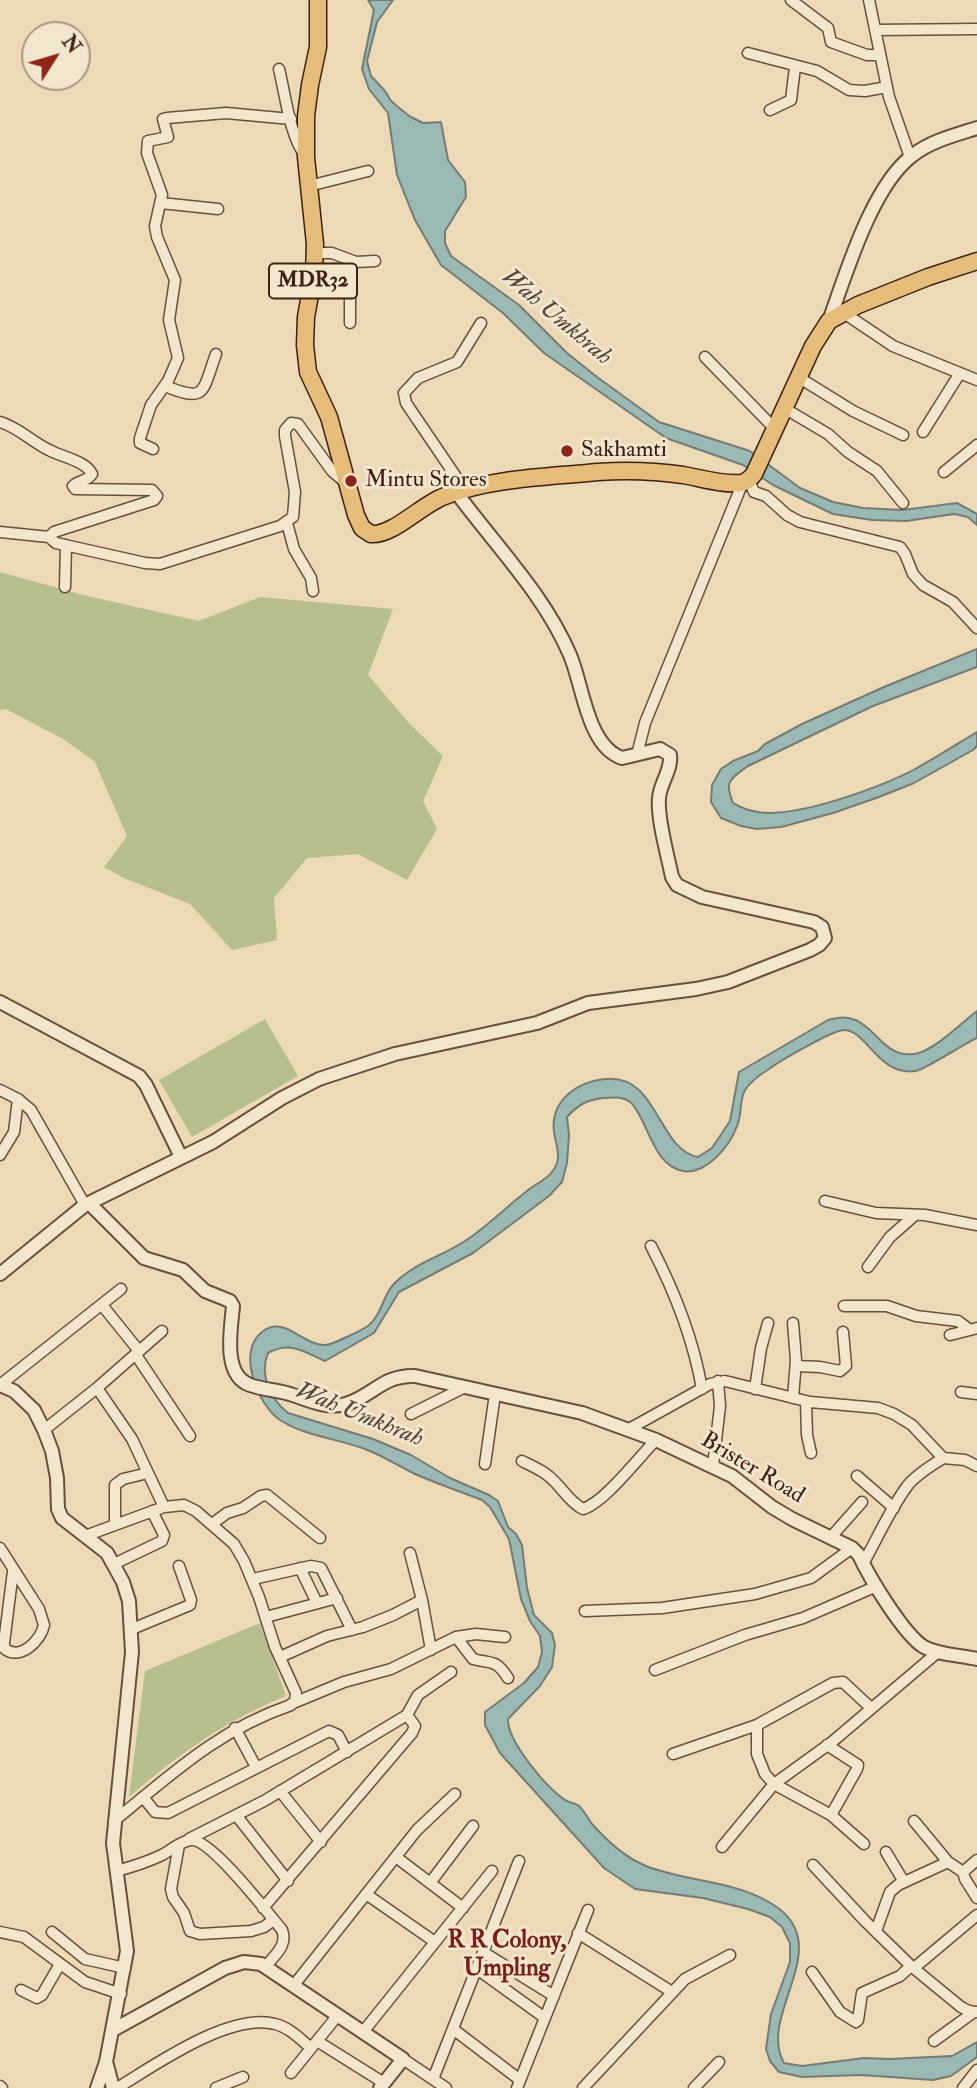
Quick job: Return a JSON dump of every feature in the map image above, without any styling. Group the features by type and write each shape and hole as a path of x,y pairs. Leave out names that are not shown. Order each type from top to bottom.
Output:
{"main road":[{"name":"MDR32","path":"318,0 319,40 307,97 306,157 315,253 305,329 306,359 311,380 329,418 346,483 362,528 371,534 389,530 433,501 460,491 535,478 605,472 749,479"},
{"path":"749,479 813,346 829,321 928,277 977,261"}],"street":[{"path":"791,0 828,28 831,42 867,55 880,55"},
{"path":"869,0 887,87 910,157"},
{"path":"875,30 977,29"},
{"path":"748,53 824,74 849,90 865,91 887,87"},
{"path":"770,110 790,100 795,66"},
{"path":"279,69 293,136 306,157"},
{"path":"153,449 141,443 140,438 150,405 165,386 178,358 169,320 175,279 160,248 155,226 161,203 160,186 146,147 148,141 168,136 163,119 226,113 291,119"},
{"path":"829,321 872,210 893,176 910,157 927,146 977,128"},
{"path":"309,186 368,171"},
{"path":"161,203 218,209"},
{"path":"315,253 332,253 350,261 375,261"},
{"path":"350,261 350,323"},
{"path":"844,313 893,346 977,380"},
{"path":"0,1274 87,1204 213,1142 304,1085 396,1054 513,1030 588,1003 696,989 728,982 779,964 819,945 825,938 820,925 814,922 702,897 677,885 672,877 658,803 670,764 670,755 660,749 626,758 618,757 597,733 586,709 570,656 550,614 460,491 406,403 404,393 418,378 457,362 481,323"},
{"path":"165,386 184,394 197,394 206,380 216,354"},
{"path":"705,357 774,428"},
{"path":"923,432 960,373"},
{"path":"798,377 853,411 903,435"},
{"path":"784,408 828,434 848,452 883,475 903,503"},
{"path":"0,422 9,424 49,450 88,467 92,471 90,477 74,484 75,489 152,490 157,496 153,500 54,531 49,537"},
{"path":"0,532 49,537 66,545 153,564 287,523 293,517 296,504 285,436 288,425 295,422 332,471 346,483"},
{"path":"944,472 977,445"},
{"path":"637,755 645,723 749,479"},
{"path":"749,479 754,492 766,496 787,515 800,522 900,547 913,574 923,585 953,602 977,628"},
{"path":"287,523 294,549 311,578 313,592"},
{"path":"65,587 66,545"},
{"path":"0,1002 139,1076 181,1157"},
{"path":"0,1090 18,1099 31,1110 87,1204"},
{"path":"0,1155 17,1123 18,1099"},
{"path":"825,1201 876,1213 915,1214 977,1225"},
{"name":"Brister Road","path":"87,1204 117,1229 139,1254 183,1270 205,1291 230,1301 233,1306 233,1368 243,1381 250,1385 330,1406 346,1404 394,1377 415,1376 582,1413 629,1429 732,1476 782,1513 852,1548 903,1626 924,1647 977,1659"},
{"path":"867,1267 890,1237 915,1214"},
{"path":"650,1246 680,1307 696,1355 702,1389"},
{"path":"0,1385 121,1289"},
{"path":"102,1305 138,1353 190,1436"},
{"path":"844,1306 887,1306 923,1317 958,1321 974,1329"},
{"path":"755,1389 768,1323"},
{"path":"793,1323 796,1366 793,1398"},
{"path":"950,1335 974,1329"},
{"path":"44,1430 162,1331"},
{"path":"796,1366 843,1370 846,1366 843,1332"},
{"path":"713,1466 720,1406 718,1381"},
{"path":"629,1429 718,1381 806,1401 878,1408 912,1425 943,1458 965,1460 977,1466"},
{"path":"0,1385 15,1391 34,1409 52,1451 58,1509 62,1518 107,1553 129,1601 132,1652 124,1743 113,1822 116,1871 126,1935 125,1968 106,2062 97,2088"},
{"path":"411,1414 465,1387"},
{"path":"97,1388 132,1439 164,1507"},
{"path":"961,1392 977,1394"},
{"path":"485,1464 495,1394"},
{"path":"806,1401 807,1435 811,1454"},
{"path":"522,1461 548,1475 583,1509 605,1493 656,1440"},
{"path":"863,1564 909,1484 943,1458"},
{"path":"116,1523 115,1485 123,1479 148,1473"},
{"path":"858,1476 894,1508"},
{"path":"212,1524 227,1513 267,1495 320,1538"},
{"path":"831,1537 862,1502"},
{"path":"85,1536 164,1507 190,1506 234,1544 253,1579 279,1657 296,1693 291,1704"},
{"path":"114,1564 162,1541 164,1535 152,1511"},
{"path":"0,1548 39,1609 44,1625 34,1644 20,1651 10,1652 6,1651 4,1643 13,1571"},
{"path":"585,1611 662,1608 755,1594 811,1578 852,1548"},
{"path":"410,1553 431,1650"},
{"path":"132,1629 190,1605 191,1600 179,1566"},
{"path":"253,1579 311,1566 321,1568 352,1630"},
{"path":"300,1568 317,1604"},
{"path":"656,1670 745,1635 803,1618 877,1586"},
{"path":"266,1617 337,1598"},
{"path":"279,1657 327,1636 393,1615 422,1600"},
{"path":"113,1822 201,1751 235,1728 344,1682 391,1669 456,1637 476,1634 505,1637"},
{"path":"456,1637 473,1659 494,1662 508,1678"},
{"path":"722,1847 774,1784 827,1745 939,1652"},
{"path":"116,1871 135,1866 183,1843 347,1752 407,1715 418,1695 451,1672"},
{"path":"673,1754 757,1725 833,1683 843,1682 872,1708"},
{"path":"263,1908 412,1733 415,1726 407,1715"},
{"path":"757,1725 757,1754 760,1766 774,1784 831,1815 864,1843"},
{"path":"235,1728 256,1767"},
{"path":"143,1797 155,1812 168,1813 330,1731 338,1735 347,1752"},
{"path":"827,1745 858,1765 831,1815"},
{"path":"280,1791 321,1842"},
{"path":"294,1985 426,1820 455,1794"},
{"path":"236,1815 288,1881"},
{"path":"914,1821 948,1862 963,1871 977,1898"},
{"path":"430,1883 473,1826"},
{"path":"183,1843 199,1841 209,1848 282,1930 284,1941 266,1966"},
{"path":"183,1843 171,1889 190,1931 200,1934 251,1931 264,1927 273,1920"},
{"path":"886,1852 904,1882"},
{"path":"396,1857 463,1908"},
{"path":"963,1871 977,1860"},
{"path":"433,2079 519,1861"},
{"path":"876,1931 890,1892 904,1882 948,1862"},
{"path":"813,1865 912,1967 961,2007 975,2012"},
{"path":"363,2032 492,1871"},
{"path":"366,1894 435,1942"},
{"path":"453,2029 519,2084 587,1910"},
{"path":"812,1972 840,2011 856,2022 862,1993 901,1976 977,1914"},
{"path":"0,1932 24,1937 85,1982 121,1994"},
{"path":"52,1932 85,1959 125,1968"},
{"path":"578,1934 672,1992"},
{"path":"484,1952 554,1996"},
{"path":"583,2088 692,1973 730,1955"},
{"path":"113,2030 225,1968 244,1962 266,1966 446,2088"},
{"path":"20,1990 37,1998 42,1995 60,1964"},
{"path":"477,1969 545,2018"},
{"path":"934,2041 975,2012"},
{"path":"291,2073 338,2015"},
{"path":"106,2062 115,2088 201,2039 233,2028 272,2023 314,2044 382,2086 402,2059"},
{"path":"694,2088 719,2062"},
{"path":"963,2088 977,2070"},
{"path":"216,2088 243,2077"}],"green space":[{"path":"0,572 83,595 199,621 260,597 393,609 368,675 409,723 443,756 423,801 437,829 407,880 358,854 307,858 274,898 277,940 232,950 190,904 126,879 104,867 127,836 95,762 63,739 6,709 0,710"},
{"path":"265,1019 298,1076 192,1137 159,1080"},
{"path":"260,1623 286,1696 243,1716 203,1740 129,1797 145,1671"}],"water":[{"path":"368,0 393,0 377,22 367,61 371,76 391,101 409,116 423,123 441,122 448,160 465,182 466,197 445,231 445,243 451,256 519,305 567,353 659,422 750,451 800,488 833,502 863,508 903,510 957,503 977,514 977,525 968,517 954,514 906,521 872,520 833,514 773,485 743,465 666,438 544,353 503,313 441,265 415,220 397,175 388,113 369,89 362,69 374,10"},
{"path":"977,649 977,667 873,706 748,766 730,781 729,790 733,803 748,810 769,813 789,811 860,793 902,776 977,732 977,746 973,750 914,783 833,813 781,827 757,829 741,826 721,818 711,802 712,785 721,769 733,761 758,751 765,744 802,724"},
{"path":"977,1011 977,1038 916,1071 903,1071 892,1067 860,1038 845,1030 807,1046 750,1084 743,1094 739,1122 729,1142 708,1164 692,1171 683,1171 665,1161 639,1113 627,1100 607,1098 583,1104 567,1117 567,1163 562,1182 549,1196 473,1253 399,1292 374,1333 325,1361 303,1351 283,1348 268,1353 266,1361 268,1386 276,1401 288,1413 373,1439 411,1455 450,1478 498,1501 508,1527 522,1545 527,1588 534,1615 552,1633 555,1645 552,1667 540,1686 508,1719 514,1739 529,1763 548,1785 565,1800 579,1806 592,1824 630,1858 662,1872 747,1892 778,1908 793,1925 799,1943 797,1963 780,2025 778,2045 784,2063 802,2066 864,2058 952,2056 977,2042 977,2057 951,2076 933,2080 861,2075 802,2077 779,2072 770,2061 766,2049 771,2014 790,1962 790,1943 782,1927 770,1917 748,1909 703,1898 635,1889 604,1868 500,1753 485,1725 485,1712 524,1683 538,1667 542,1652 540,1636 521,1599 509,1539 490,1507 482,1500 421,1477 370,1451 301,1430 280,1420 264,1403 258,1391 250,1365 251,1352 254,1341 270,1327 286,1328 309,1341 325,1345 368,1326 376,1317 393,1285 401,1277 456,1247 549,1175 558,1157 554,1132 557,1111 561,1102 576,1088 607,1079 624,1081 648,1100 674,1141 685,1151 698,1157 712,1148 730,1121 739,1072 828,1020 843,1017 855,1020 865,1025 890,1049 914,1054 938,1043"}],"place":[{"name":"Sakhamti","path":"567,451"},
{"name":"Mintu Stores","path":"351,481"}],"district":[{"name":"R R Colony, Umpling","path":"507,1956"}],"water label":[{"name":"Wah Umkhrah","path":"556,318"},
{"name":"Wah Umkhrah","path":"359,1416"}]}
